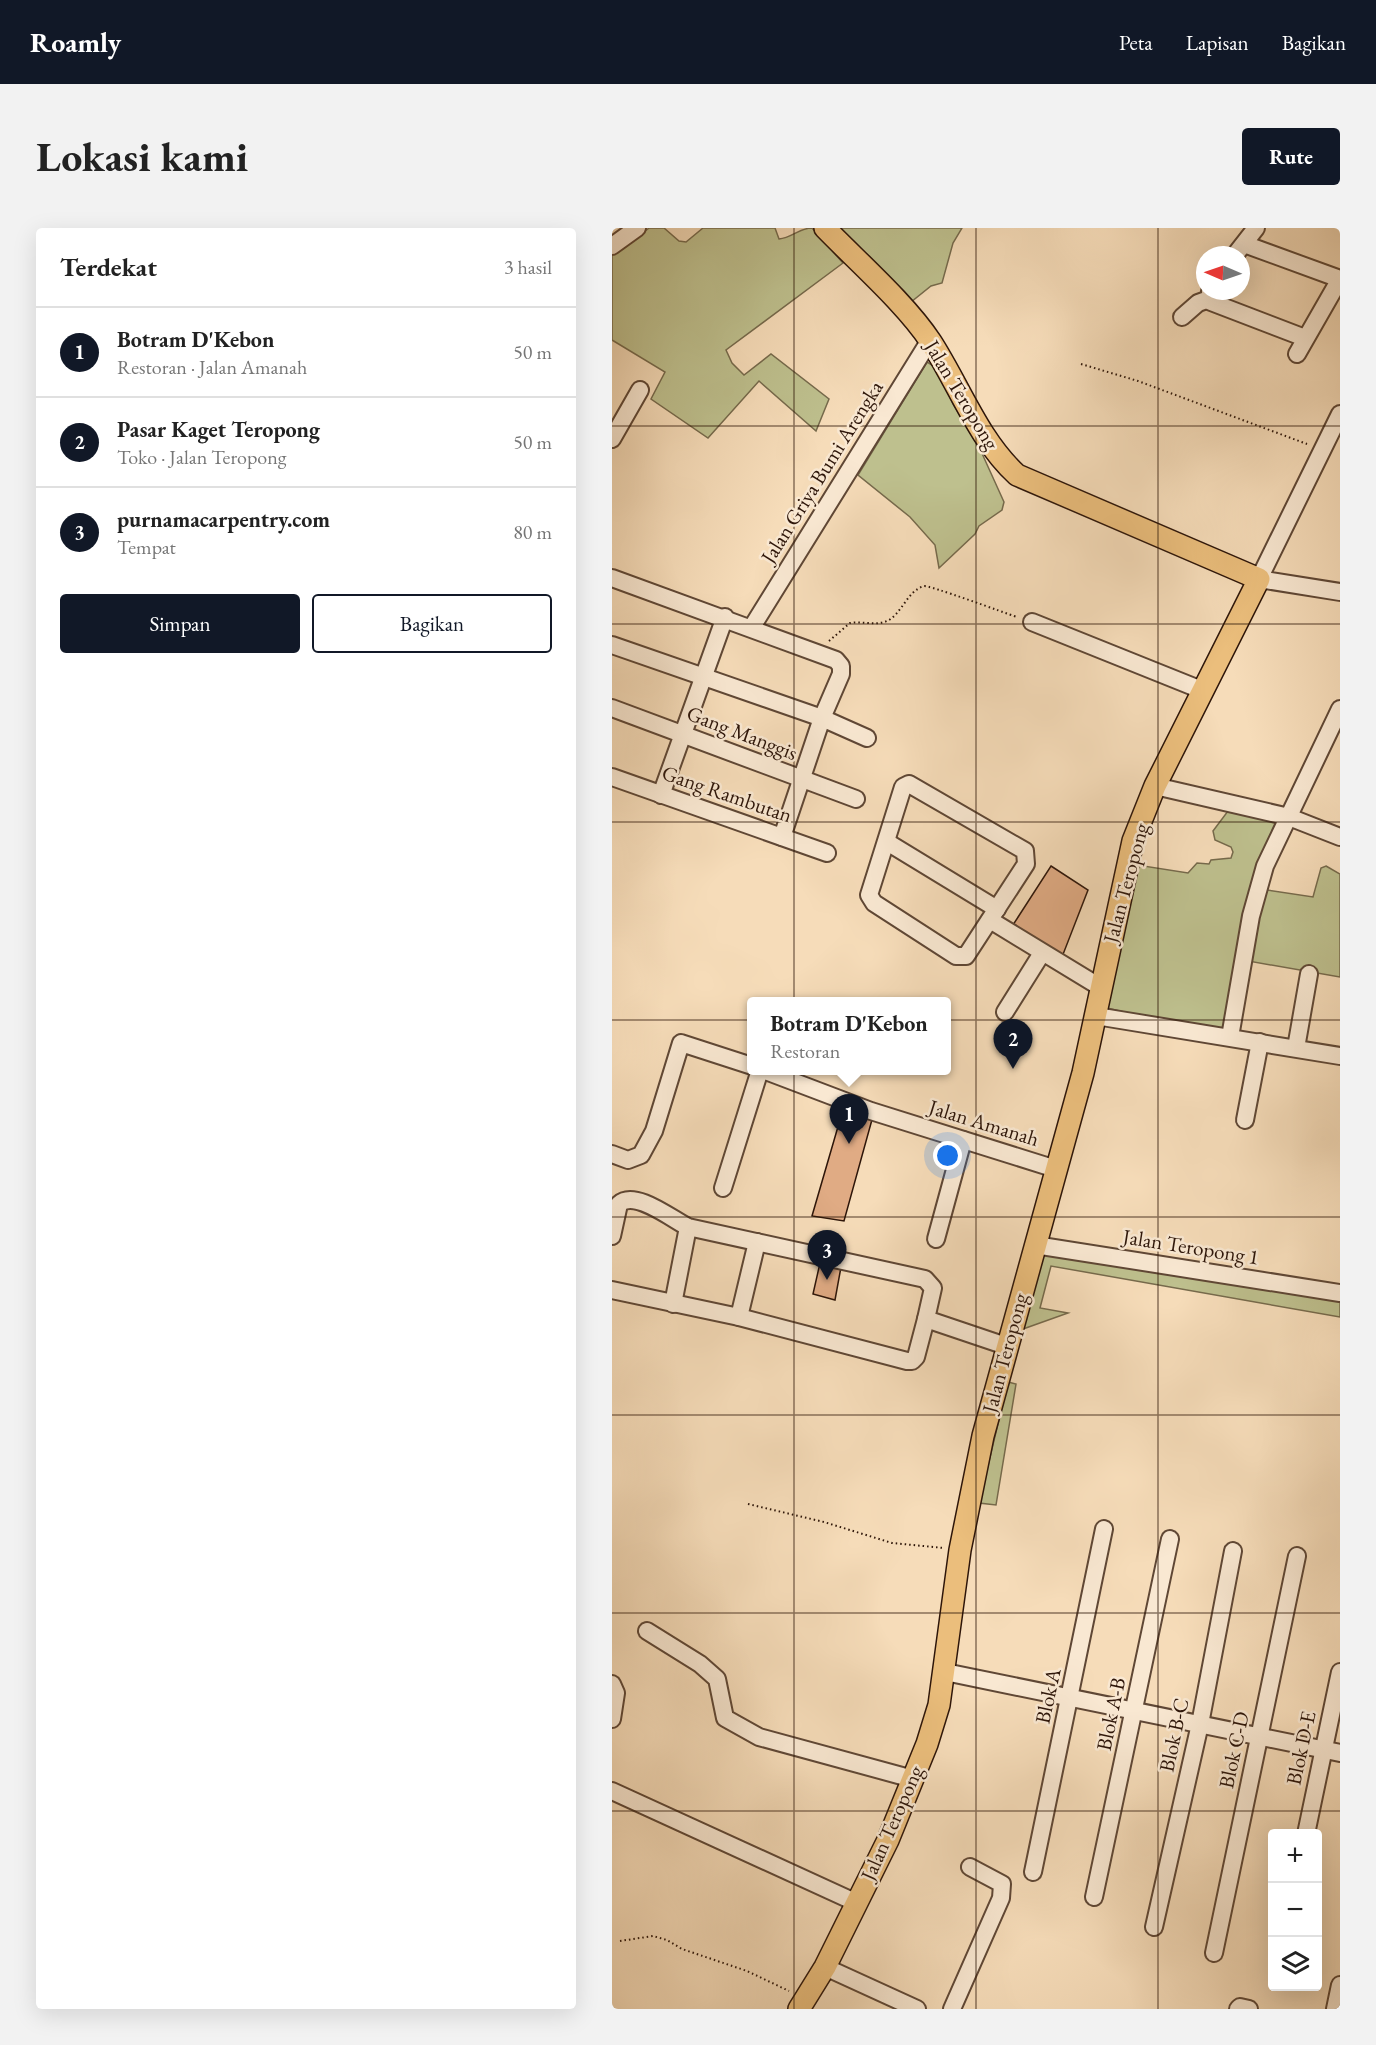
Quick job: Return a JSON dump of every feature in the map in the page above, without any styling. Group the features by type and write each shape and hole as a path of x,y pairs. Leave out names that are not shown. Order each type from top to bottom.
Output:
{"main road":[{"name":"Jalan Teropong","path":"802,2004 825,1967 888,1840 939,1705 960,1550 983,1436 1096,1016 1133,842 1155,786 1261,574 1017,476 988,444 957,384 930,340 825,228"}],"street":[{"path":"612,246 637,228"},
{"path":"1241,246 1256,228"},
{"path":"1250,252 1340,279 1297,354"},
{"path":"1182,317 1202,300"},
{"path":"1210,300 1305,338"},
{"name":"Jalan Griya Bumi Arengka","path":"752,627 930,340"},
{"path":"612,439 640,390"},
{"path":"1340,414 1261,574 1340,592"},
{"path":"612,578 752,627 837,660 841,666 842,674 822,718 782,837"},
{"path":"661,795 725,617"},
{"path":"1032,622 1204,691"},
{"path":"612,645 822,718 867,738"},
{"name":"Gang Manggis","path":"612,708 856,799"},
{"path":"1230,1036 1251,916 1265,866 1340,709"},
{"name":"Gang Rambutan","path":"612,777 827,853"},
{"path":"909,784 1025,851 1026,864 993,914 966,956 956,956 874,903 869,890 887,842 903,787 909,784"},
{"path":"1155,786 1289,817 1340,837"},
{"path":"887,842 993,914 1042,953 1101,987"},
{"path":"1005,1012 1042,953"},
{"path":"1296,1048 1309,974"},
{"path":"1096,1016 1230,1036 1340,1056"},
{"path":"1245,1120 1260,1042"},
{"path":"612,1154 628,1160 641,1155 654,1131 681,1043 747,1064"},
{"path":"723,1188 761,1075"},
{"name":"Jalan Amanah","path":"773,1075 871,1111 1056,1168"},
{"path":"936,1239 963,1140"},
{"path":"612,1236 619,1204 622,1200 654,1206 688,1227 924,1279 933,1288 916,1357 912,1361 740,1317 612,1290"},
{"path":"673,1304 688,1227"},
{"path":"740,1317 756,1242"},
{"name":"Jalan Teropong 1","path":"1035,1245 1340,1293"},
{"path":"926,1319 1006,1346"},
{"name":"Blok A","path":"1033,1872 1071,1698 1104,1529"},
{"name":"Blok A-B","path":"1094,1897 1136,1711 1170,1539"},
{"name":"Blok B-C","path":"1154,1927 1200,1724 1233,1551"},
{"name":"Blok C-D","path":"1214,1953 1297,1556"},
{"path":"647,1631 700,1664 717,1679 720,1684 721,1710 724,1718 739,1727 759,1737 912,1779"},
{"name":"Blok D-E","path":"1307,1829 1332,1751 1340,1671"},
{"path":"945,1672 1332,1751"},
{"path":"612,1684 616,1693 612,1719"},
{"path":"612,1791 857,1903"},
{"path":"952,2009 1001,1898 1002,1884 970,1867"},
{"path":"825,1967 917,2009"},
{"path":"1335,2009 1340,1984"},
{"path":"1238,2009 1240,2007 1248,2009"}],"path":[{"path":"1081,364 1138,381 1321,449"},
{"path":"822,654 831,638 844,626 857,622 875,624 890,620 914,593 924,586 933,586 946,594 1032,622"},
{"path":"748,1504 824,1522 892,1543 960,1550"},
{"path":"620,1941 653,1936 667,1940 682,1949 747,1971 802,2004"}],"green space":[{"path":"649,228 664,228 679,241 686,242 703,228 775,228 779,239 812,228 843,263 726,350 732,363 744,375 771,354 829,399 816,431 759,381 708,438 651,399 665,372 612,340 612,236 623,249"},
{"path":"837,228 962,228 953,243 942,283 931,286 911,302"},
{"path":"927,362 937,368 953,404 980,449 1004,502 1002,510 979,526 975,534 939,568 935,545 910,517 858,475"},
{"path":"1228,811 1284,820 1227,1030 1171,1023 1107,1008 1131,864 1188,873 1197,863 1209,864 1211,860 1231,858 1233,852 1231,847 1215,840 1213,831"},
{"path":"1326,866 1340,874 1340,977 1248,961 1261,889 1313,897 1321,868"},
{"path":"1044,1249 1340,1297 1340,1317 1051,1266 1040,1308 1068,1313 1023,1329"},
{"path":"1008,1382 1016,1384 996,1505 979,1503"}],"building":[{"path":"1051,866 1088,890 1062,957 1011,928"},
{"path":"844,1106 873,1116 844,1221 812,1216"},
{"path":"820,1263 841,1267 835,1300 813,1294"}],"place":[{"name":"Pasar Kaget Teropong","path":"1013,1069"},
{"name":"Botram D'Kebon","path":"849,1144"},
{"name":"purnamacarpentry.com","path":"827,1280"}]}
